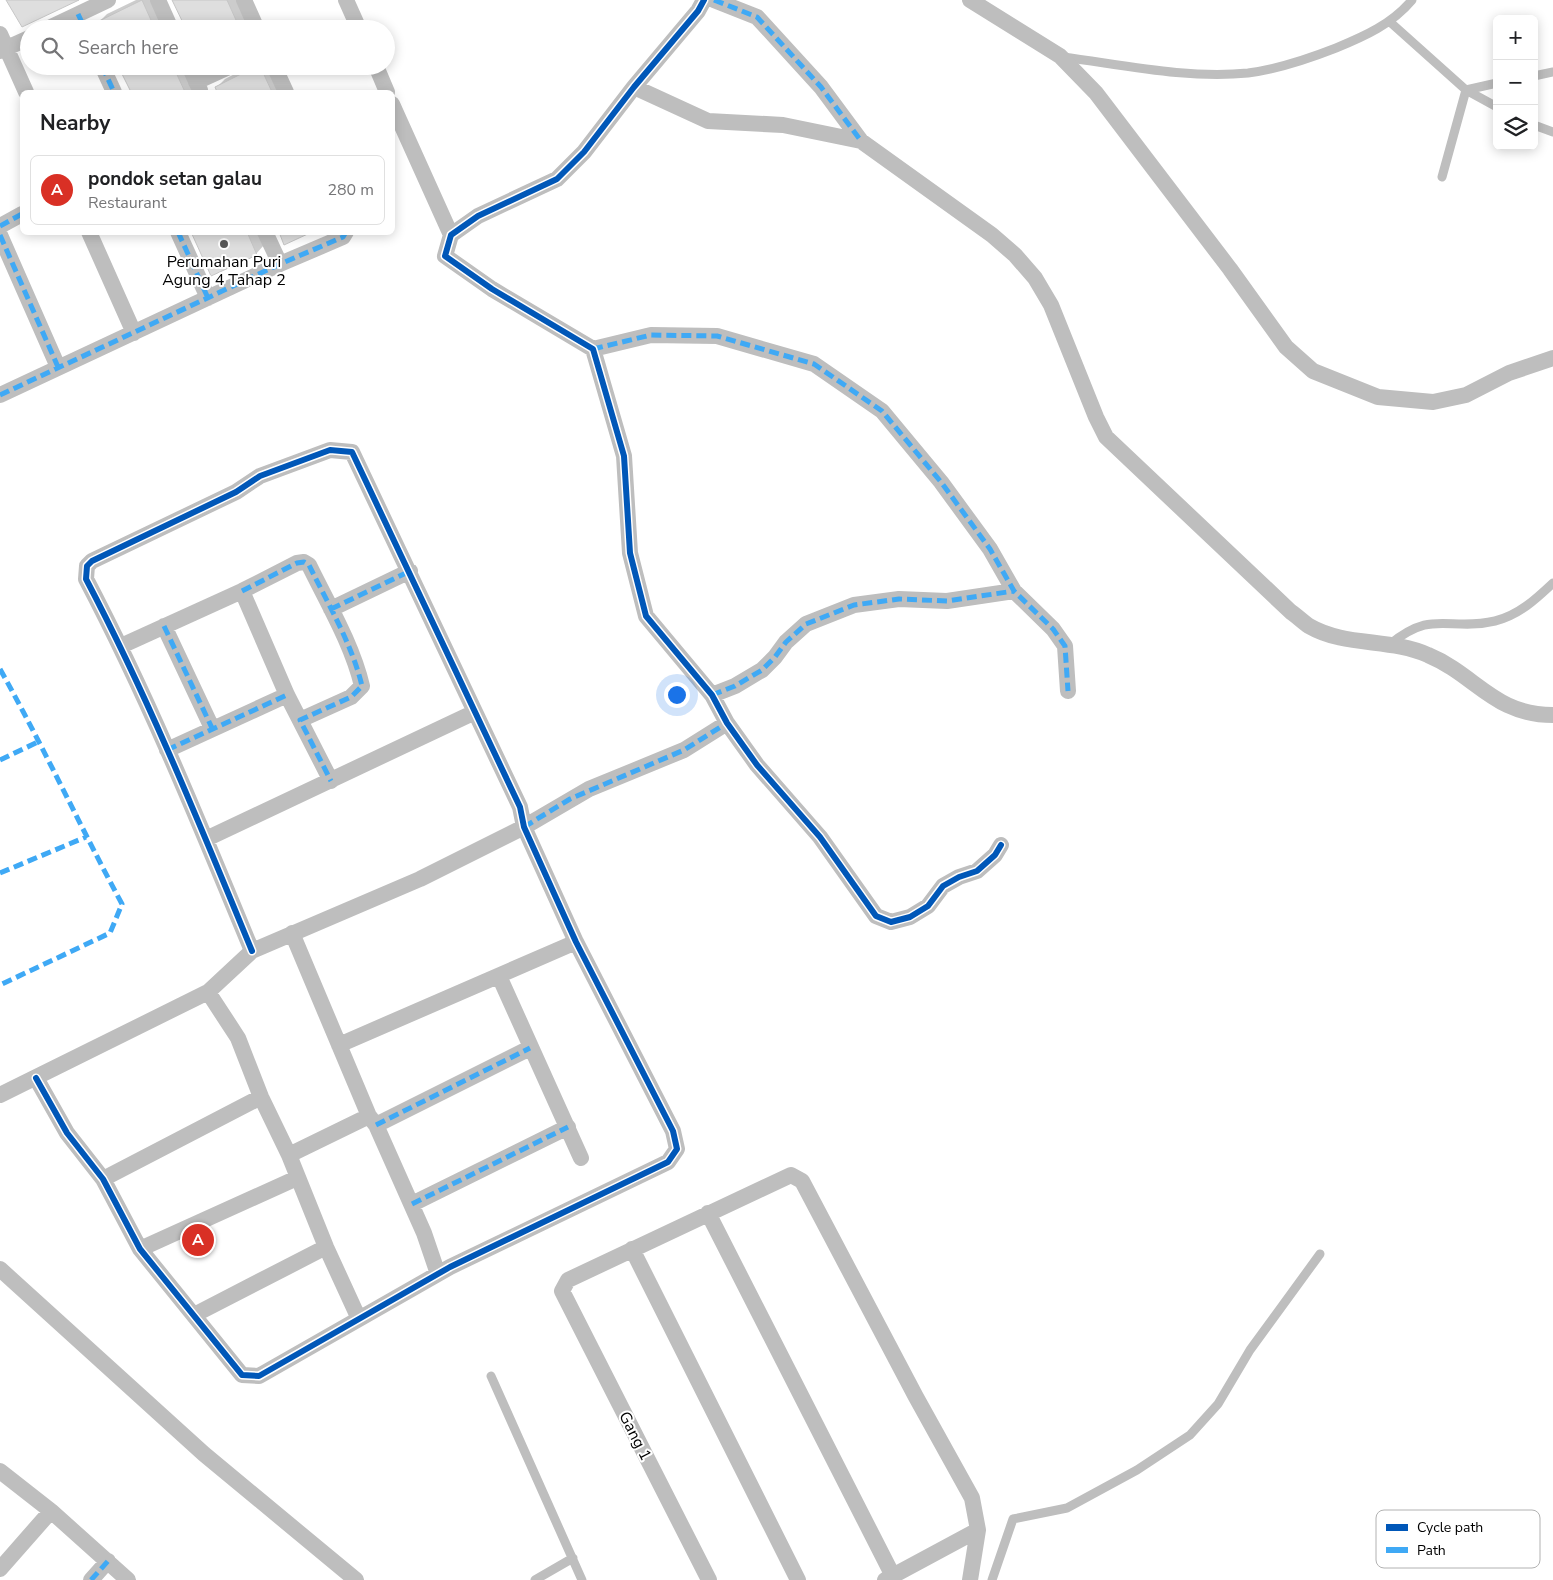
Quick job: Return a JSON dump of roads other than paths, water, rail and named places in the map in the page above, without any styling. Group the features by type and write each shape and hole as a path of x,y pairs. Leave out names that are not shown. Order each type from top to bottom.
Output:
{"street":[{"path":"83,20 108,0"},
{"path":"158,0 167,20"},
{"path":"244,0 253,20"},
{"path":"346,0 355,20"},
{"path":"704,0 698,11 634,87 584,152 556,179 478,216 451,235 445,256 492,289 593,349 624,456 630,553 646,616 712,695 727,724 757,765 820,837 876,916 891,922 910,918 928,906 943,886 959,877 977,871 995,855 1000,845"},
{"path":"714,0 757,16 822,87 862,141 992,235 1015,255 1035,278 1051,305 1065,335 1101,429 1113,445 1291,612 1309,626 1341,638 1388,645 1428,655 1513,710 1534,715 1553,715"},
{"path":"970,0 1060,56 1096,93 1140,149 1286,347 1313,371 1378,397 1432,402 1466,395 1509,373 1553,358"},
{"path":"20,40 2,45 25,90"},
{"path":"106,75 113,90"},
{"path":"193,75 199,87 217,75"},
{"path":"278,75 285,90"},
{"path":"380,75 386,90"},
{"path":"634,87 708,120 783,125 862,141"},
{"path":"395,111 451,235"},
{"path":"0,226 20,215"},
{"path":"0,235 58,367"},
{"path":"90,235 134,333"},
{"path":"179,235 208,298"},
{"path":"267,235 280,264"},
{"path":"0,395 344,235"},
{"path":"593,349 651,335 717,336 814,364 882,411 941,482 990,550 1014,592 1053,629 1065,646 1068,690"},
{"path":"36,1078 67,1133 103,1178 140,1249 242,1375 259,1376 438,1274 668,1162 677,1149 673,1131 576,942 524,827 520,807 352,452 330,450 260,476 236,492 92,561 87,566 86,579 121,646 206,839 252,951"},
{"path":"121,646 242,591 297,563 304,562 309,566 331,609 358,670 362,686 351,697 300,720"},
{"path":"331,609 410,572"},
{"path":"242,591 287,695 331,781"},
{"path":"712,695 735,686 762,670 786,642 806,624 854,604 900,599 947,601 1014,592"},
{"path":"164,626 212,728"},
{"path":"167,750 287,695"},
{"path":"206,839 475,712"},
{"path":"0,1095 208,992 252,951 420,879 524,827 570,799 684,750 727,724"},
{"path":"292,933 339,1045 412,1204 438,1274"},
{"path":"339,1045 576,942"},
{"path":"499,976 581,1158"},
{"path":"208,992 238,1038 261,1097 289,1155 326,1247 359,1319"},
{"path":"289,1155 373,1121 530,1048"},
{"path":"103,1178 261,1097"},
{"path":"412,1204 568,1127"},
{"path":"798,1580 632,1249 791,1175 802,1182 972,1498 978,1530 970,1580"},
{"path":"140,1249 297,1178"},
{"path":"708,1213 889,1578 978,1530"},
{"path":"194,1314 326,1247"},
{"name":"Gang 1","path":"632,1249 568,1280 562,1291 709,1580"},
{"path":"0,1269 204,1454 356,1580"},
{"path":"0,1471 51,1511 128,1580"},
{"path":"0,1569 51,1511"},
{"path":"91,1580 108,1561"}],"lane":[{"path":"1060,56 1156,70 1210,75 1249,72 1287,65 1310,58 1370,33 1390,22 1412,0"},
{"path":"1390,22 1466,90 1493,105"},
{"path":"1538,75 1553,72"},
{"path":"1466,90 1493,85"},
{"path":"1442,177 1466,90"},
{"path":"1538,126 1553,132"},
{"path":"1388,645 1403,633 1425,623 1485,622 1507,616 1529,604 1553,583"},
{"path":"992,1580 1013,1519 1068,1508 1137,1470 1190,1435 1218,1404 1250,1350 1320,1254"},
{"path":"491,1376 582,1580"},
{"path":"535,1580 572,1558"}],"place":[{"name":"Perumahan Puri Agung 4 Tahap 2","path":"224,244"},
{"name":"pondok setan galau","path":"198,1240"}]}
